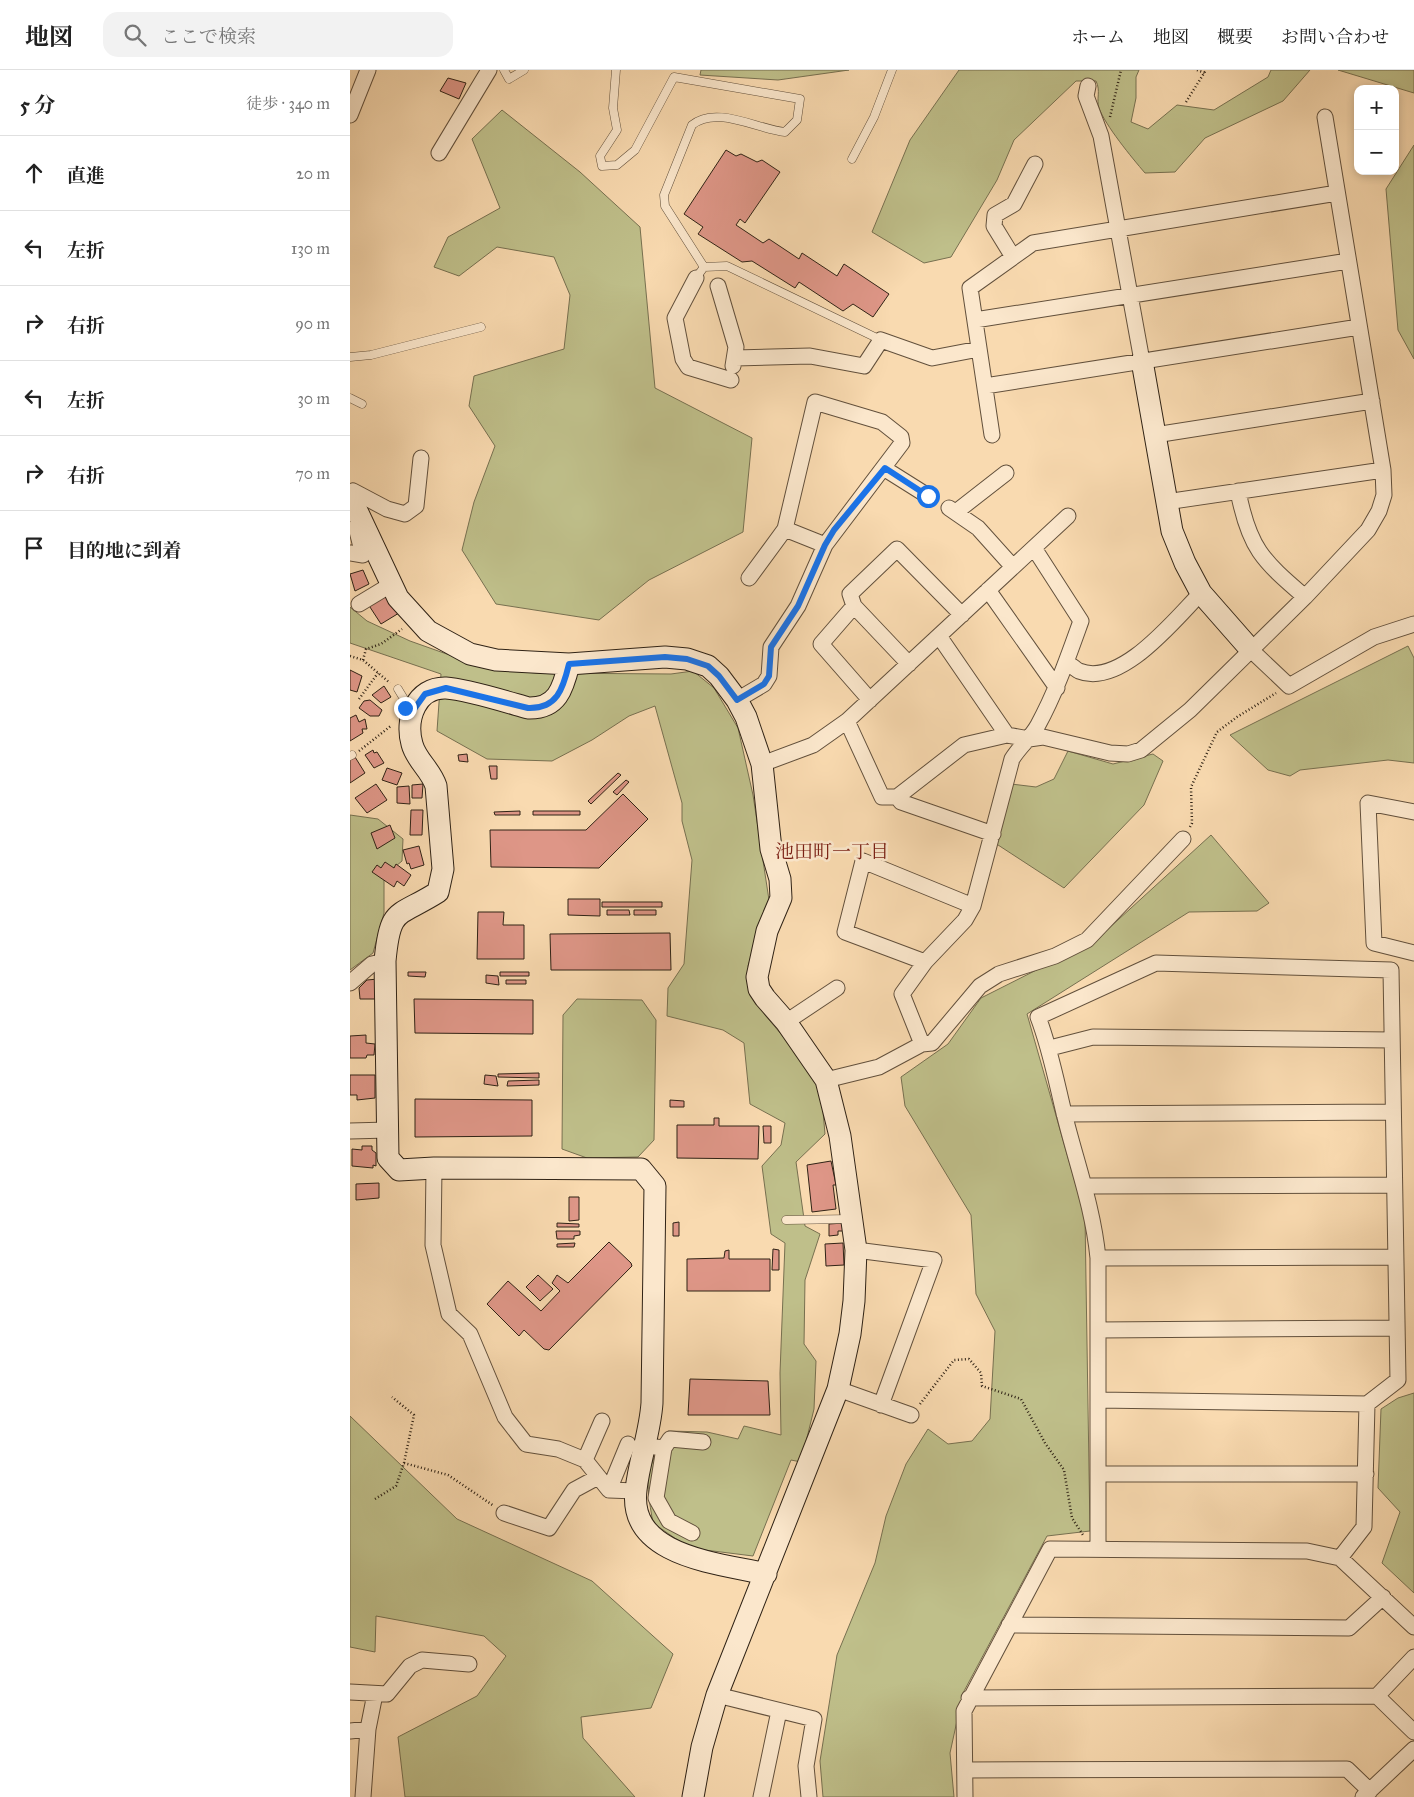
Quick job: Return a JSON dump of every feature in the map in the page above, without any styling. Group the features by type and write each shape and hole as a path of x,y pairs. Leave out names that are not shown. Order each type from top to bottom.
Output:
{"street":[{"path":"350,115 368,70"},
{"path":"439,153 489,70"},
{"path":"1088,86 1086,96 1101,136 1172,531 1185,563 1201,593 1251,650 1289,686 1374,637 1414,624"},
{"path":"847,721 877,790 882,797 897,797 964,745 1007,735 1029,739 1043,737 1110,753 1128,754 1142,750 1190,710 1305,597 1368,530 1379,511 1384,495 1384,470 1325,117"},
{"path":"1013,257 994,226 994,215 1014,204 1035,164"},
{"path":"992,435 970,288 1013,257 1033,243 1337,193"},
{"path":"975,320 1348,261"},
{"path":"700,272 675,318 683,359 688,367 730,385 736,347 718,286"},
{"path":"985,386 1359,327"},
{"path":"735,358 810,356 864,366 881,340 932,358 979,349"},
{"path":"1155,435 1372,401"},
{"path":"737,700 764,684 769,676 771,647 798,606 825,545 834,530 885,468 902,443 901,437 882,422 814,402 785,529 749,578"},
{"path":"421,458 416,506 405,514 387,509 353,492 350,495 398,598 428,631 448,643 483,658 526,663 569,664 665,657 687,659 708,666 719,676 737,700 746,718 762,764 771,849 780,879 781,898 767,930 757,977 759,989 786,1022 826,1080 840,1136 856,1250 850,1334 838,1389 717,1695 702,1747 693,1797"},
{"path":"885,468 928,496"},
{"path":"1166,502 1384,470"},
{"path":"1006,473 952,510 978,528 1013,567"},
{"path":"1238,491 1244,523 1255,546 1272,568 1305,597"},
{"path":"762,764 813,745 847,721 1068,516"},
{"path":"350,553 363,555 356,527 362,522"},
{"path":"785,529 825,545"},
{"path":"922,1044 902,994 925,962 965,920 973,906 1012,759 1021,745 1029,739 1057,688 1081,621 1034,548"},
{"path":"909,664 854,606 850,594 897,549 962,615"},
{"path":"359,604 392,584"},
{"path":"988,590 1057,688"},
{"path":"1066,662 1080,671 1102,672 1117,668 1135,659 1201,593"},
{"path":"854,606 820,644 870,700"},
{"path":"939,636 1007,735"},
{"path":"569,664 564,683 558,694 550,705 540,708 528,708 446,688 425,694 408,710 411,742 414,752 432,774 436,786 443,869 438,892 396,915 388,932 385,961 388,1158 398,1170 434,1168 641,1169 655,1186 652,1403 646,1446 636,1491 638,1516 648,1532 672,1551 766,1574"},
{"path":"897,797 901,802 993,834"},
{"path":"1414,812 1368,803 1374,943 1414,953"},
{"path":"826,1080 880,1067 922,1044 932,1043 980,986 999,974 1055,956 1087,940 1183,839"},
{"path":"925,962 844,932 863,862 973,906"},
{"path":"350,983 372,964 385,961"},
{"path":"1094,1549 1098,1474 1098,1400 1098,1330 1098,1258 1095,1226 1086,1186 1064,1114 1050,1048 1038,1017 1156,963 1391,970 1398,1380 1367,1404 1098,1400"},
{"path":"786,1022 837,988"},
{"path":"1050,1048 1093,1037 1392,1040"},
{"path":"1064,1114 1393,1112"},
{"path":"350,1131 388,1130"},
{"path":"434,1168 433,1245 449,1314 470,1334 504,1417 526,1444 558,1449 585,1460 609,1490 636,1491"},
{"path":"1086,1186 1394,1185"},
{"path":"856,1250 934,1260 881,1405"},
{"path":"1098,1258 1395,1257"},
{"path":"1098,1330 1397,1328"},
{"path":"838,1389 911,1415"},
{"path":"1340,1558 1364,1527 1367,1404"},
{"path":"585,1460 602,1421"},
{"path":"609,1490 646,1446 670,1439 703,1442"},
{"path":"646,1446 656,1498 669,1521 692,1534"},
{"path":"1098,1474 1366,1474"},
{"path":"504,1513 549,1528 574,1490 598,1477"},
{"path":"965,1797 964,1712 969,1698 1050,1549 1307,1551 1340,1558 1414,1627"},
{"path":"1009,1625 1348,1628 1383,1597"},
{"path":"1377,1696 1414,1657"},
{"path":"350,1692 387,1694 410,1666 422,1660 469,1664"},
{"path":"358,1795 374,1694"},
{"path":"717,1695 814,1719 806,1766 809,1797"},
{"path":"969,1698 1377,1696 1414,1732"},
{"path":"761,1797 779,1711"},
{"path":"350,1731 368,1729"},
{"path":"965,1770 1347,1769 1367,1794 1414,1749"}],"lane":[{"path":"504,70 509,79 524,70"},
{"path":"616,70 613,108 617,130 600,156 602,166 616,165 635,150 674,77 800,99 797,120 785,132 718,116 699,119 692,125 664,195 664,206 700,272 727,266 881,340"},
{"path":"852,159 874,117 892,70"},
{"path":"350,357 371,355 481,327"},
{"path":"350,398 362,404"},
{"path":"398,689 408,710"},
{"path":"786,1220 852,1219"}],"path":[{"path":"1101,136 1108,128 1121,70"},
{"path":"1186,102 1206,72 1197,70"},
{"path":"363,660 366,649 381,644 416,620"},
{"path":"350,656 363,660 398,689"},
{"path":"359,699 378,673"},
{"path":"1183,839 1192,823 1191,788 1217,732 1236,717 1289,686"},
{"path":"351,756 390,729 408,710"},
{"path":"911,1415 954,1360 969,1359 980,1373 982,1386 1021,1399 1045,1443 1064,1470 1072,1518 1094,1549"},
{"path":"375,1499 396,1486 404,1463 414,1415 392,1396"},
{"path":"404,1463 448,1475 504,1513"}],"green space":[{"path":"701,70 849,70 778,80 700,75"},
{"path":"959,70 1139,70 1136,77 1136,98 1131,122 1148,129 1177,105 1214,110 1268,77 1271,70 1310,70 1283,101 1205,138 1175,172 1145,173 1119,141 1102,115 1098,105 1096,81 1076,81 1014,140 997,180 951,257 924,263 872,232 910,140"},
{"path":"1338,70 1414,70 1414,93 1399,88 1399,85 1388,85"},
{"path":"502,110 580,172 640,227 655,388 752,438 743,532 649,580 599,620 496,604 462,550 474,502 495,446 469,406 474,376 564,349 570,295 554,257 497,247 459,276 434,267 448,237 500,208 472,139"},
{"path":"1414,145 1414,359 1398,330 1386,189 1395,175 1399,175 1399,169"},
{"path":"350,607 367,621 410,641 489,669 537,673 671,674 693,671 714,688 738,728 753,795 769,900 748,966 765,1015 791,1046 821,1089 825,1134 796,1162 805,1226 820,1234 805,1280 804,1344 816,1361 814,1409 801,1462 791,1460 753,1556 689,1548 653,1523 649,1495 648,1485 651,1466 668,1431 707,1432 738,1439 744,1426 781,1435 780,1373 785,1243 771,1234 762,1166 781,1145 785,1123 750,1104 744,1043 723,1030 667,1016 668,988 684,964 692,860 682,821 682,803 655,706 629,716 592,740 552,761 487,759 437,731 441,674 350,643"},
{"path":"1408,646 1414,658 1414,763 1388,760 1300,770 1290,776 1268,770 1230,735"},
{"path":"1068,751 1113,764 1153,754 1163,761 1144,805 1064,888 995,843 1011,784 1036,787 1054,779"},
{"path":"350,815 378,819 403,839 402,861 384,876 384,913 373,953 350,970"},
{"path":"1211,835 1269,903 1257,911 1189,912 1027,1014 1085,1217 1090,1531 1047,1536 963,1693 950,1753 954,1797 823,1797 820,1761 837,1655 875,1563 886,1516 906,1464 928,1429 948,1444 972,1441 990,1419 995,1331 976,1294 971,1215 905,1106 901,1077 948,1044 981,998 1096,940"},
{"path":"577,999 642,1000 656,1020 654,1140 638,1157 587,1158 562,1149 563,1015"},
{"path":"1414,1393 1414,1593 1382,1563 1400,1512 1378,1488 1381,1409 1398,1398"},
{"path":"350,1416 457,1519 592,1581 673,1654 651,1708 581,1717 583,1738 635,1797 405,1797 398,1737 477,1696 506,1656 484,1636 376,1616 375,1652 350,1647"}],"building":[{"path":"448,78 466,83 459,99 440,91"},
{"path":"726,150 736,156 741,154 757,162 762,160 780,172 745,223 740,219 736,225 763,243 769,239 799,259 802,253 837,276 844,264 889,294 873,317 853,304 843,311 799,282 795,288 752,261 742,262 698,234 703,227 684,214"},
{"path":"363,570 369,584 355,591 350,574"},
{"path":"387,593 399,613 381,624 368,604"},
{"path":"350,670 362,676 357,692 350,690"},
{"path":"384,686 391,697 381,703 372,695"},
{"path":"370,700 382,710 379,716 370,716 359,708 364,701"},
{"path":"356,715 359,722 365,719 367,729 362,729 363,733 350,741 350,718"},
{"path":"373,750 374,753 377,752 384,763 374,768 365,755"},
{"path":"467,754 468,762 459,761 458,755"},
{"path":"355,757 365,773 350,783 350,759"},
{"path":"489,766 497,766 497,779 491,779"},
{"path":"387,768 402,773 397,785 382,780"},
{"path":"618,773 621,775 591,804 588,801"},
{"path":"626,780 629,782 617,795 613,792"},
{"path":"376,784 387,800 367,813 355,798"},
{"path":"423,784 422,798 412,798 412,785"},
{"path":"409,786 410,804 397,803 397,787"},
{"path":"623,794 648,819 599,868 491,867 490,830 586,830"},
{"path":"411,810 423,810 422,835 410,835"},
{"path":"520,811 520,815 495,815 494,812"},
{"path":"533,811 580,811 580,815 533,815"},
{"path":"390,825 395,838 377,849 371,833"},
{"path":"419,846 424,865 411,869 409,863 407,864 403,850"},
{"path":"385,862 394,868 396,864 411,875 404,886 397,881 394,887 372,872 377,865 381,868"},
{"path":"568,899 600,899 600,916 568,915"},
{"path":"602,902 662,902 662,907 602,907"},
{"path":"607,910 629,910 630,915 607,915"},
{"path":"634,910 656,910 656,915 634,915"},
{"path":"478,912 504,912 503,925 524,925 524,959 477,959"},
{"path":"670,933 671,970 551,970 550,934"},
{"path":"408,972 426,972 425,977 408,976"},
{"path":"500,972 529,972 529,976 500,976"},
{"path":"486,975 498,976 499,985 486,983"},
{"path":"378,979 378,999 360,999 359,988 367,980"},
{"path":"506,980 526,980 526,984 506,984"},
{"path":"414,999 533,1000 533,1034 415,1033"},
{"path":"366,1035 366,1043 375,1044 374,1055 367,1055 366,1058 350,1058 350,1036"},
{"path":"539,1073 539,1078 498,1077 498,1074"},
{"path":"350,1075 375,1075 375,1098 357,1100 357,1095 350,1095"},
{"path":"485,1075 496,1076 498,1086 484,1084"},
{"path":"539,1080 539,1085 507,1086 508,1081"},
{"path":"415,1099 532,1100 532,1136 415,1137"},
{"path":"670,1100 684,1101 684,1107 670,1107"},
{"path":"714,1118 719,1118 719,1126 759,1126 758,1159 677,1158 677,1125 714,1125"},
{"path":"763,1126 771,1126 771,1143 764,1143"},
{"path":"362,1146 372,1146 372,1150 376,1153 376,1166 373,1165 373,1168 352,1166 352,1149 362,1150"},
{"path":"831,1161 836,1185 833,1185 836,1209 812,1212 807,1165"},
{"path":"379,1183 379,1198 356,1200 356,1184"},
{"path":"569,1197 579,1197 579,1220 569,1221"},
{"path":"679,1222 679,1236 673,1236 673,1223"},
{"path":"557,1223 579,1224 579,1227 557,1227"},
{"path":"844,1223 844,1231 838,1231 838,1235 829,1236 829,1224"},
{"path":"556,1231 580,1231 580,1235 574,1236 574,1239 557,1239"},
{"path":"609,1242 632,1266 549,1350 544,1349 524,1330 519,1336 487,1304 508,1281 541,1311 560,1291 552,1283 557,1275 568,1283"},
{"path":"575,1243 574,1247 557,1247 557,1244"},
{"path":"843,1243 844,1265 826,1266 825,1244"},
{"path":"773,1249 779,1250 779,1270 772,1270"},
{"path":"729,1250 729,1259 770,1259 770,1291 687,1291 687,1259 724,1258 725,1251"},
{"path":"538,1275 553,1289 540,1301 526,1287"},
{"path":"690,1379 768,1381 770,1415 688,1415"}],"district":[{"name":"池田町一丁目","path":"832,851"}],"route":[{"path":"405,708 412,712 425,694 436,689 446,688 528,708 540,708 550,705 558,694 564,683 569,664 609,663 665,657 687,659 708,666 719,676 737,700 764,684 769,676 771,647 798,606 825,545 834,530 885,468 928,496"}]}
